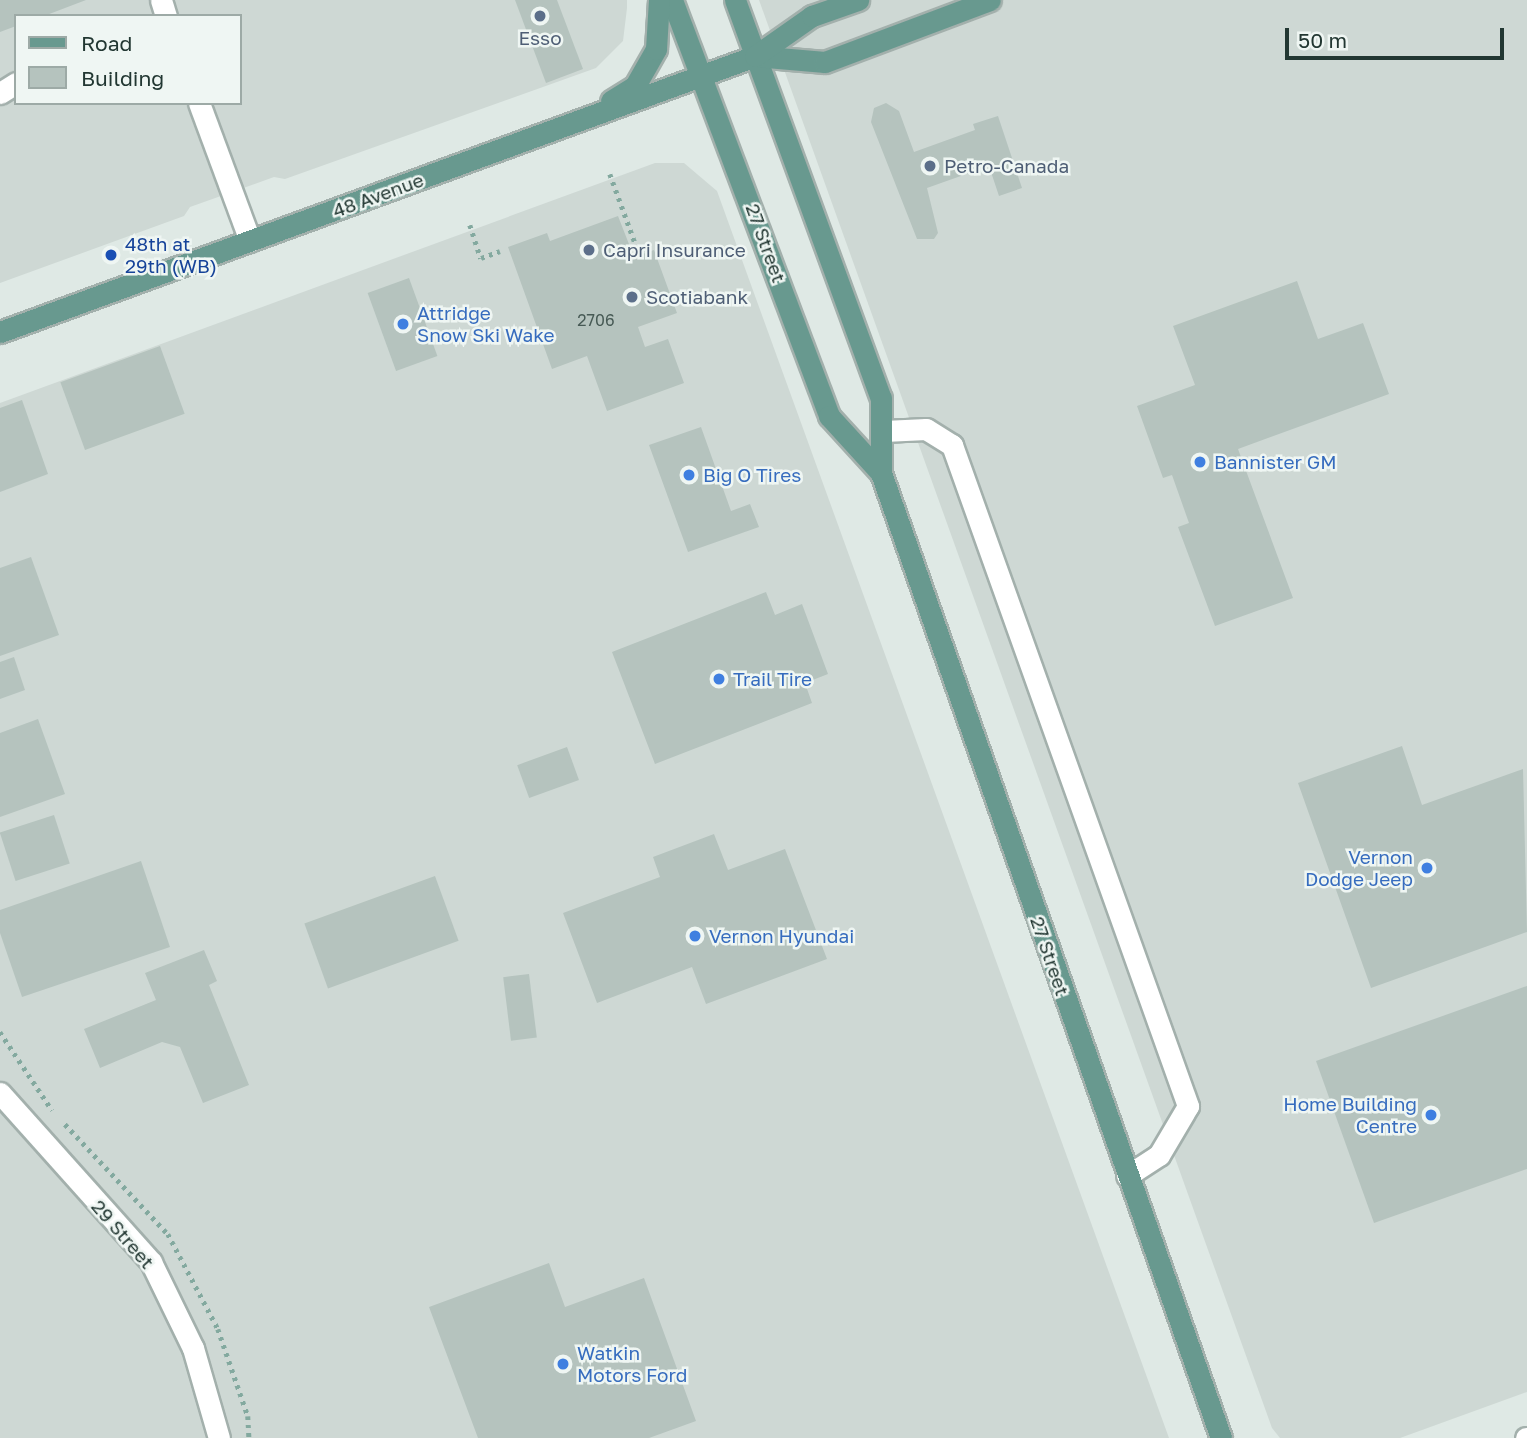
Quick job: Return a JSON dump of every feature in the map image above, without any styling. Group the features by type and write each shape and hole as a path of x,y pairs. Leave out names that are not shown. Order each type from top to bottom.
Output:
{"main road":[{"path":"575,124 635,86 656,48 659,0"},
{"name":"27 Street","path":"672,0 703,75 829,416 881,473 1221,1438"},
{"name":"27 Street","path":"734,0 881,398 884,431 881,473"},
{"name":"48 Avenue","path":"0,332 755,56 812,16 858,0"},
{"name":"48 Avenue","path":"755,56 825,62 990,0"}],"street":[{"path":"200,105 250,242"},
{"path":"884,431 926,429 952,444 1188,1106 1159,1155 1128,1177"},
{"name":"29 Street","path":"0,1093 151,1262 193,1348 219,1438"}],"path":[{"path":"610,174 638,251"},
{"path":"470,225 481,258 500,251"},
{"path":"0,1032 52,1111 146,1209"}],"shaded area":[{"path":"0,0 627,0 623,41 596,68 285,179 274,177 190,207 184,216 0,283"},
{"path":"759,0 1527,0 1527,1392 1400,1438 1280,1438 1272,1428"},
{"path":"655,163 684,163 717,191 1169,1438 0,1438 0,403"}],"building":[{"path":"0,0 86,0 49,14 14,14 14,27 0,32"},
{"path":"515,0 557,0 583,69 546,83"},
{"path":"886,103 899,111 914,152 975,130 973,124 998,116 1022,188 999,196 989,166 927,188 938,233 934,239 917,239 871,122 874,108"},
{"path":"618,216 634,257 654,250 677,313 638,327 645,347 668,339 684,383 607,411 587,356 552,369 508,247 547,233 550,241"},
{"name":"Attridge Snow Ski Wake","path":"409,278 437,356 396,371 368,293"},
{"name":"Bannister GM","path":"1297,281 1318,339 1363,323 1389,394 1238,449 1293,598 1215,626 1178,527 1189,523 1172,475 1163,478 1137,406 1195,385 1173,326"},
{"path":"160,346 185,414 85,450 60,382"},
{"path":"22,400 48,474 0,492 0,408"},
{"name":"Big O Tires","path":"701,427 731,511 750,504 759,527 688,552 649,445"},
{"path":"31,557 59,635 0,656 0,568"},
{"name":"Trail Tire","path":"766,592 775,615 802,604 828,674 805,683 812,703 655,764 612,652"},
{"path":"14,657 25,690 0,699 0,662"},
{"path":"38,719 65,794 0,817 0,733"},
{"name":"Vernon Dodge Jeep","path":"1402,746 1422,805 1523,769 1527,932 1371,988 1298,783"},
{"path":"567,747 579,780 529,798 517,765"},
{"path":"54,815 70,864 16,881 0,833"},
{"name":"Vernon Hyundai","path":"714,834 728,870 785,849 827,959 706,1004 692,967 597,1003 563,913 660,877 653,857"},
{"path":"141,861 170,947 22,997 0,933 0,910"},
{"path":"435,876 459,941 328,988 304,924"},
{"path":"204,950 217,981 209,985 249,1085 203,1103 180,1047 162,1042 100,1068 84,1029 156,1000 145,973"},
{"path":"529,974 537,1038 511,1041 503,977"},
{"name":"Home Building Centre","path":"1527,986 1527,1169 1374,1223 1316,1061"},
{"name":"Watkin Motors Ford","path":"549,1263 565,1307 644,1278 696,1421 649,1438 478,1438 429,1307"}],"place":[{"name":"Esso","path":"540,16"},
{"name":"Petro-Canada","path":"930,166"},
{"name":"Capri Insurance","path":"589,250"},
{"name":"48th at 29th (WB)","path":"111,255"},
{"name":"Scotiabank","path":"632,297"},
{"name":"Attridge Snow Ski Wake","path":"403,324"},
{"name":"Bannister GM","path":"1200,462"},
{"name":"Big O Tires","path":"689,475"},
{"name":"Trail Tire","path":"719,679"},
{"name":"Vernon Dodge Jeep","path":"1427,868"},
{"name":"Vernon Hyundai","path":"695,936"},
{"name":"Home Building Centre","path":"1431,1115"},
{"name":"Watkin Motors Ford","path":"563,1364"}]}
